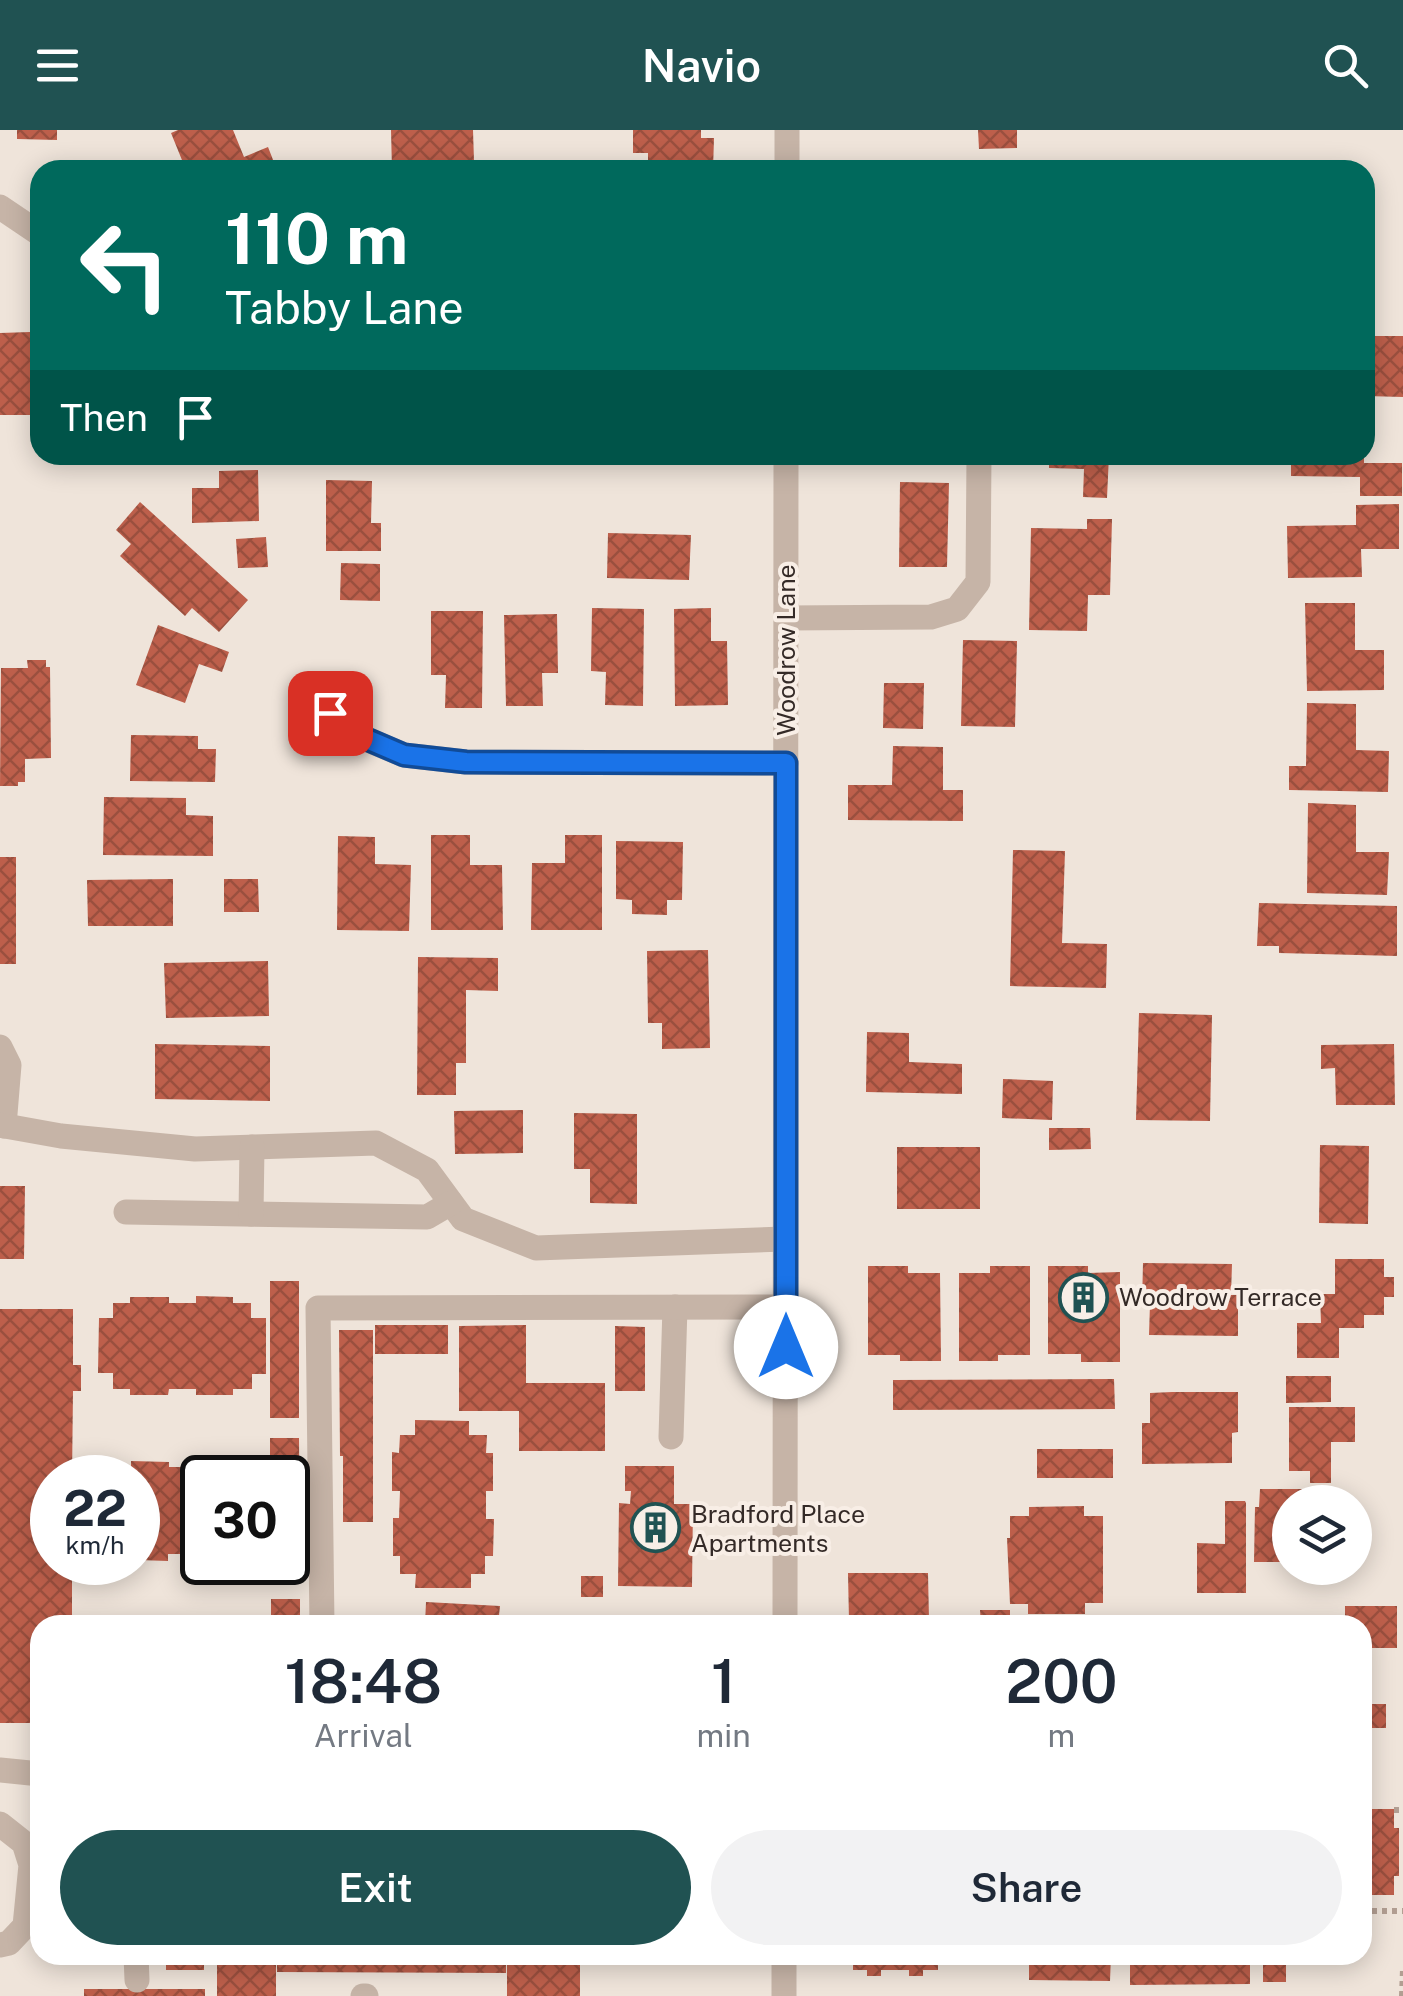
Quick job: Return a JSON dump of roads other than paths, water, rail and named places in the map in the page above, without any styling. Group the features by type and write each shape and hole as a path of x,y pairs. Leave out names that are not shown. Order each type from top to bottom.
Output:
{"street":[{"path":"787,130 787,160"},
{"path":"0,207 30,227"},
{"name":"Woodrow Lane","path":"785,1615 786,465"},
{"path":"786,618 931,617 957,609 978,582 979,465"},
{"path":"330,713 362,737 404,755 466,762 786,763"},
{"path":"0,1047 9,1064 2,1126 196,1149 376,1143 427,1170 463,1219 536,1248 786,1239"},
{"path":"250,1214 252,1147"},
{"path":"126,1212 427,1217 451,1203"},
{"path":"671,1437 674,1307"},
{"path":"322,1615 318,1308 786,1307"},
{"path":"0,1770 30,1773"},
{"path":"0,1824 24,1843 30,1862"},
{"path":"0,1945 9,1944 25,1926 30,1875"},
{"path":"784,1965 784,1996"}],"place":[{"name":"Woodrow Terrace","path":"1084,1297"},
{"name":"Bradford Place Apartments","path":"656,1528"}]}
